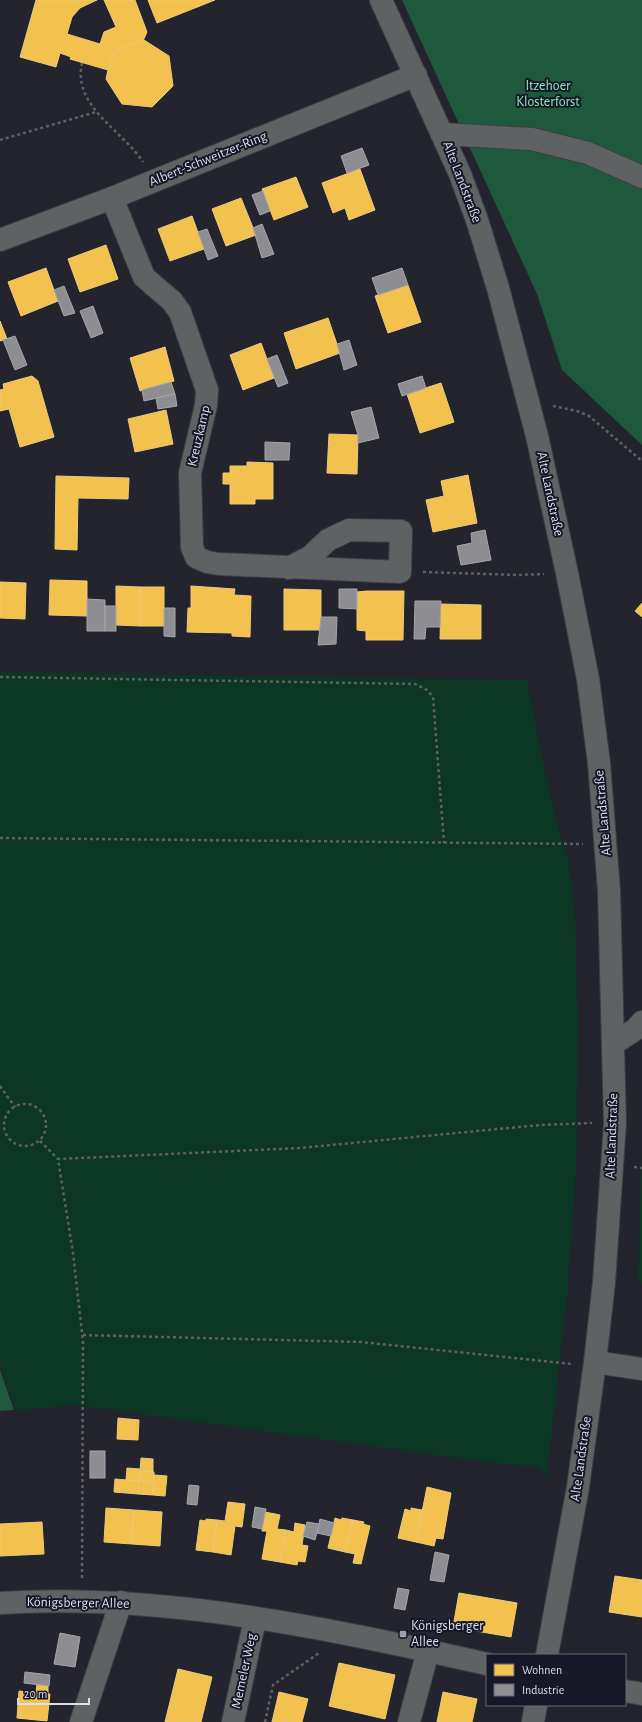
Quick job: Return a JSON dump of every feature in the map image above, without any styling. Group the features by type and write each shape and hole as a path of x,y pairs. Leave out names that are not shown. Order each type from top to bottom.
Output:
{"street":[{"name":"Alte Landstraße","path":"381,0 442,134 477,220 498,288 528,402 567,573 592,705 606,844 609,891 615,1123 604,1282 578,1487 547,1654"},
{"name":"Albert-Schweitzer-Ring","path":"0,240 112,198 416,75"},
{"path":"442,134 532,139 588,153 642,177"},
{"name":"Kreuzkamp","path":"112,198 144,277 172,301 180,312 207,390 206,405 190,473 192,541 196,557 207,562 219,564 400,572"},
{"path":"289,568 310,556 328,540 349,530 401,531 400,572"},
{"path":"613,1044 636,1029 642,1022"},
{"path":"594,1364 642,1369"},
{"name":"Königsberger Allee","path":"0,1604 82,1601 121,1602 176,1607 346,1634 486,1664"},
{"path":"81,1722 121,1602"},
{"name":"Memeler Weg","path":"233,1722 255,1619"},
{"path":"409,1722 428,1651"},
{"path":"626,1691 642,1694"},
{"path":"533,1722 536,1706"}],"path":[{"path":"82,63 79,74 82,89 96,112 135,150 155,180"},
{"path":"0,140 96,112"},
{"path":"528,402 563,407 589,416 642,461"},
{"path":"400,572 518,575 567,573"},
{"path":"0,677 415,684 427,690 433,697 444,843"},
{"path":"0,838 606,844"},
{"path":"0,1086 15,1107"},
{"path":"27,1104 35,1106 44,1114 47,1128 40,1141 33,1145 22,1146 16,1145 7,1137 4,1124 6,1118 15,1107 27,1104"},
{"path":"58,1159 300,1148 540,1125 615,1123"},
{"path":"40,1141 58,1159 73,1253 83,1335 82,1601"},
{"path":"83,1335 361,1342 594,1364"},
{"path":"265,1722 274,1685 346,1634"}],"green space":[{"name":"Itzehoer Klosterforst","path":"402,0 642,0 642,445 562,370 537,294"},
{"path":"0,672 527,680 545,772 562,841 568,858 575,914 578,1018 577,1152 568,1290 547,1477 536,1467 485,1462 75,1405 16,1411 0,1363"},
{"path":"642,1147 642,1283 638,1282"},
{"path":"0,1370 14,1410 0,1411"}],"building: Wohnen":[{"path":"36,0 97,0 80,8 72,17 67,34 100,44 104,32 116,27 104,0 135,0 147,32 143,41 115,50 108,70 70,59 71,57 60,53 56,67 20,57"},
{"path":"148,0 215,0 157,23"},
{"path":"144,40 169,56 173,86 152,107 122,104 106,79 108,70 115,50"},
{"path":"360,169 375,210 349,220 345,208 333,213 322,183"},
{"path":"296,177 308,207 274,220 262,189"},
{"path":"241,198 256,235 226,246 212,209"},
{"path":"192,216 204,249 170,261 158,229"},
{"path":"106,245 118,279 80,292 68,259"},
{"path":"46,268 58,301 21,316 8,282"},
{"path":"408,285 421,322 388,333 375,296"},
{"path":"328,318 340,353 296,369 284,333"},
{"path":"0,321 7,339 0,341"},
{"path":"261,343 274,378 243,390 230,355"},
{"path":"165,347 174,381 140,391 130,358"},
{"path":"32,376 38,381 54,437 20,447 9,409 0,411 0,390 4,389 3,384"},
{"path":"441,383 454,422 420,433 407,394"},
{"path":"166,410 173,444 135,452 128,419"},
{"path":"329,434 358,435 357,474 327,473"},
{"path":"247,462 273,463 273,499 255,499 255,504 230,504 230,484 223,484 223,473 230,473 230,466 247,466"},
{"path":"468,475 477,523 433,532 426,500 444,496 441,481"},
{"path":"56,476 129,478 128,499 78,498 77,550 55,549"},
{"path":"50,580 87,581 87,616 49,615"},
{"path":"0,582 26,583 25,619 0,618"},
{"path":"116,586 140,587 140,626 116,625"},
{"path":"191,586 235,589 234,595 251,596 250,637 232,636 232,633 187,632 188,608 191,608"},
{"path":"140,587 164,587 164,626 140,626"},
{"path":"284,589 321,590 321,630 284,630"},
{"path":"404,591 403,640 366,640 366,631 357,630 357,592"},
{"path":"642,603 642,617 635,611"},
{"path":"441,604 481,605 481,639 440,639"},
{"path":"118,1418 139,1420 138,1440 117,1439"},
{"path":"141,1458 153,1459 153,1472 140,1471"},
{"path":"127,1468 140,1469 139,1481 126,1480"},
{"path":"140,1471 154,1472 154,1482 139,1481"},
{"path":"154,1475 167,1476 165,1496 153,1495"},
{"path":"115,1479 139,1481 138,1494 114,1492"},
{"path":"139,1481 154,1482 153,1495 138,1494"},
{"path":"427,1487 451,1493 443,1539 436,1538 434,1546 416,1542"},
{"path":"228,1502 245,1504 242,1527 235,1526 231,1555 213,1552 217,1520 225,1521"},
{"path":"106,1508 134,1510 132,1544 104,1542"},
{"path":"411,1508 422,1510 416,1542 398,1538 405,1509 411,1511"},
{"path":"134,1510 162,1512 160,1546 132,1544"},
{"path":"265,1512 280,1515 277,1529 286,1530 280,1562 262,1559 267,1531 262,1531"},
{"path":"335,1518 341,1520 342,1518 353,1520 345,1552 328,1548"},
{"path":"206,1519 217,1520 213,1552 196,1550 200,1520 206,1521"},
{"path":"353,1520 364,1522 363,1524 370,1526 361,1564 353,1563 355,1554 345,1552"},
{"path":"42,1522 44,1554 0,1556 0,1524"},
{"path":"295,1523 305,1525 302,1545 308,1546 305,1562 298,1561 297,1565 280,1562 286,1530 294,1532"},
{"path":"615,1576 642,1580 642,1617 609,1612"},
{"path":"459,1593 517,1603 511,1637 453,1627"},
{"path":"339,1663 395,1675 385,1719 329,1706"},
{"path":"178,1669 212,1677 201,1722 165,1722"},
{"path":"37,1684 48,1686 48,1694 50,1694 47,1721 17,1718 19,1691 36,1693"},
{"path":"279,1692 308,1699 302,1722 272,1722"},
{"path":"443,1692 477,1699 472,1722 437,1722"}],"building: Industrie":[{"path":"362,148 369,165 347,173 341,156"},
{"path":"263,191 270,211 260,215 252,195"},
{"path":"262,224 274,254 262,258 253,228"},
{"path":"207,229 218,256 208,260 198,232"},
{"path":"402,268 408,285 378,295 372,278"},
{"path":"64,286 75,313 64,316 54,290"},
{"path":"93,306 103,333 91,338 80,311"},
{"path":"15,336 27,365 15,370 3,340"},
{"path":"349,340 357,365 344,370 337,344"},
{"path":"277,355 288,383 278,387 267,359"},
{"path":"422,376 426,388 402,396 398,384"},
{"path":"171,382 175,394 144,401 142,390"},
{"path":"175,394 177,406 158,409 156,398"},
{"path":"371,407 379,438 358,443 358,435 351,412"},
{"path":"265,442 290,443 289,460 265,460"},
{"path":"485,530 491,560 461,565 457,546 472,543 471,533"},
{"path":"339,589 357,589 357,609 339,608"},
{"path":"87,599 105,600 105,631 87,631"},
{"path":"415,601 441,601 440,627 426,627 425,639 414,639"},
{"path":"105,606 116,606 116,631 105,631"},
{"path":"164,608 175,608 175,637 164,636"},
{"path":"321,617 337,617 336,644 318,645"},
{"path":"90,1451 105,1451 105,1478 90,1478"},
{"path":"189,1485 199,1486 197,1505 187,1504"},
{"path":"255,1507 266,1509 262,1529 252,1527"},
{"path":"320,1519 334,1523 331,1536 317,1533"},
{"path":"307,1522 319,1524 315,1540 303,1536"},
{"path":"435,1552 449,1555 444,1582 430,1580"},
{"path":"398,1588 409,1590 405,1610 394,1608"},
{"path":"60,1633 80,1637 75,1667 54,1664"},
{"path":"25,1672 50,1675 49,1686 24,1683"}],"place":[{"name":"Königsberger Allee","path":"403,1634"}]}
